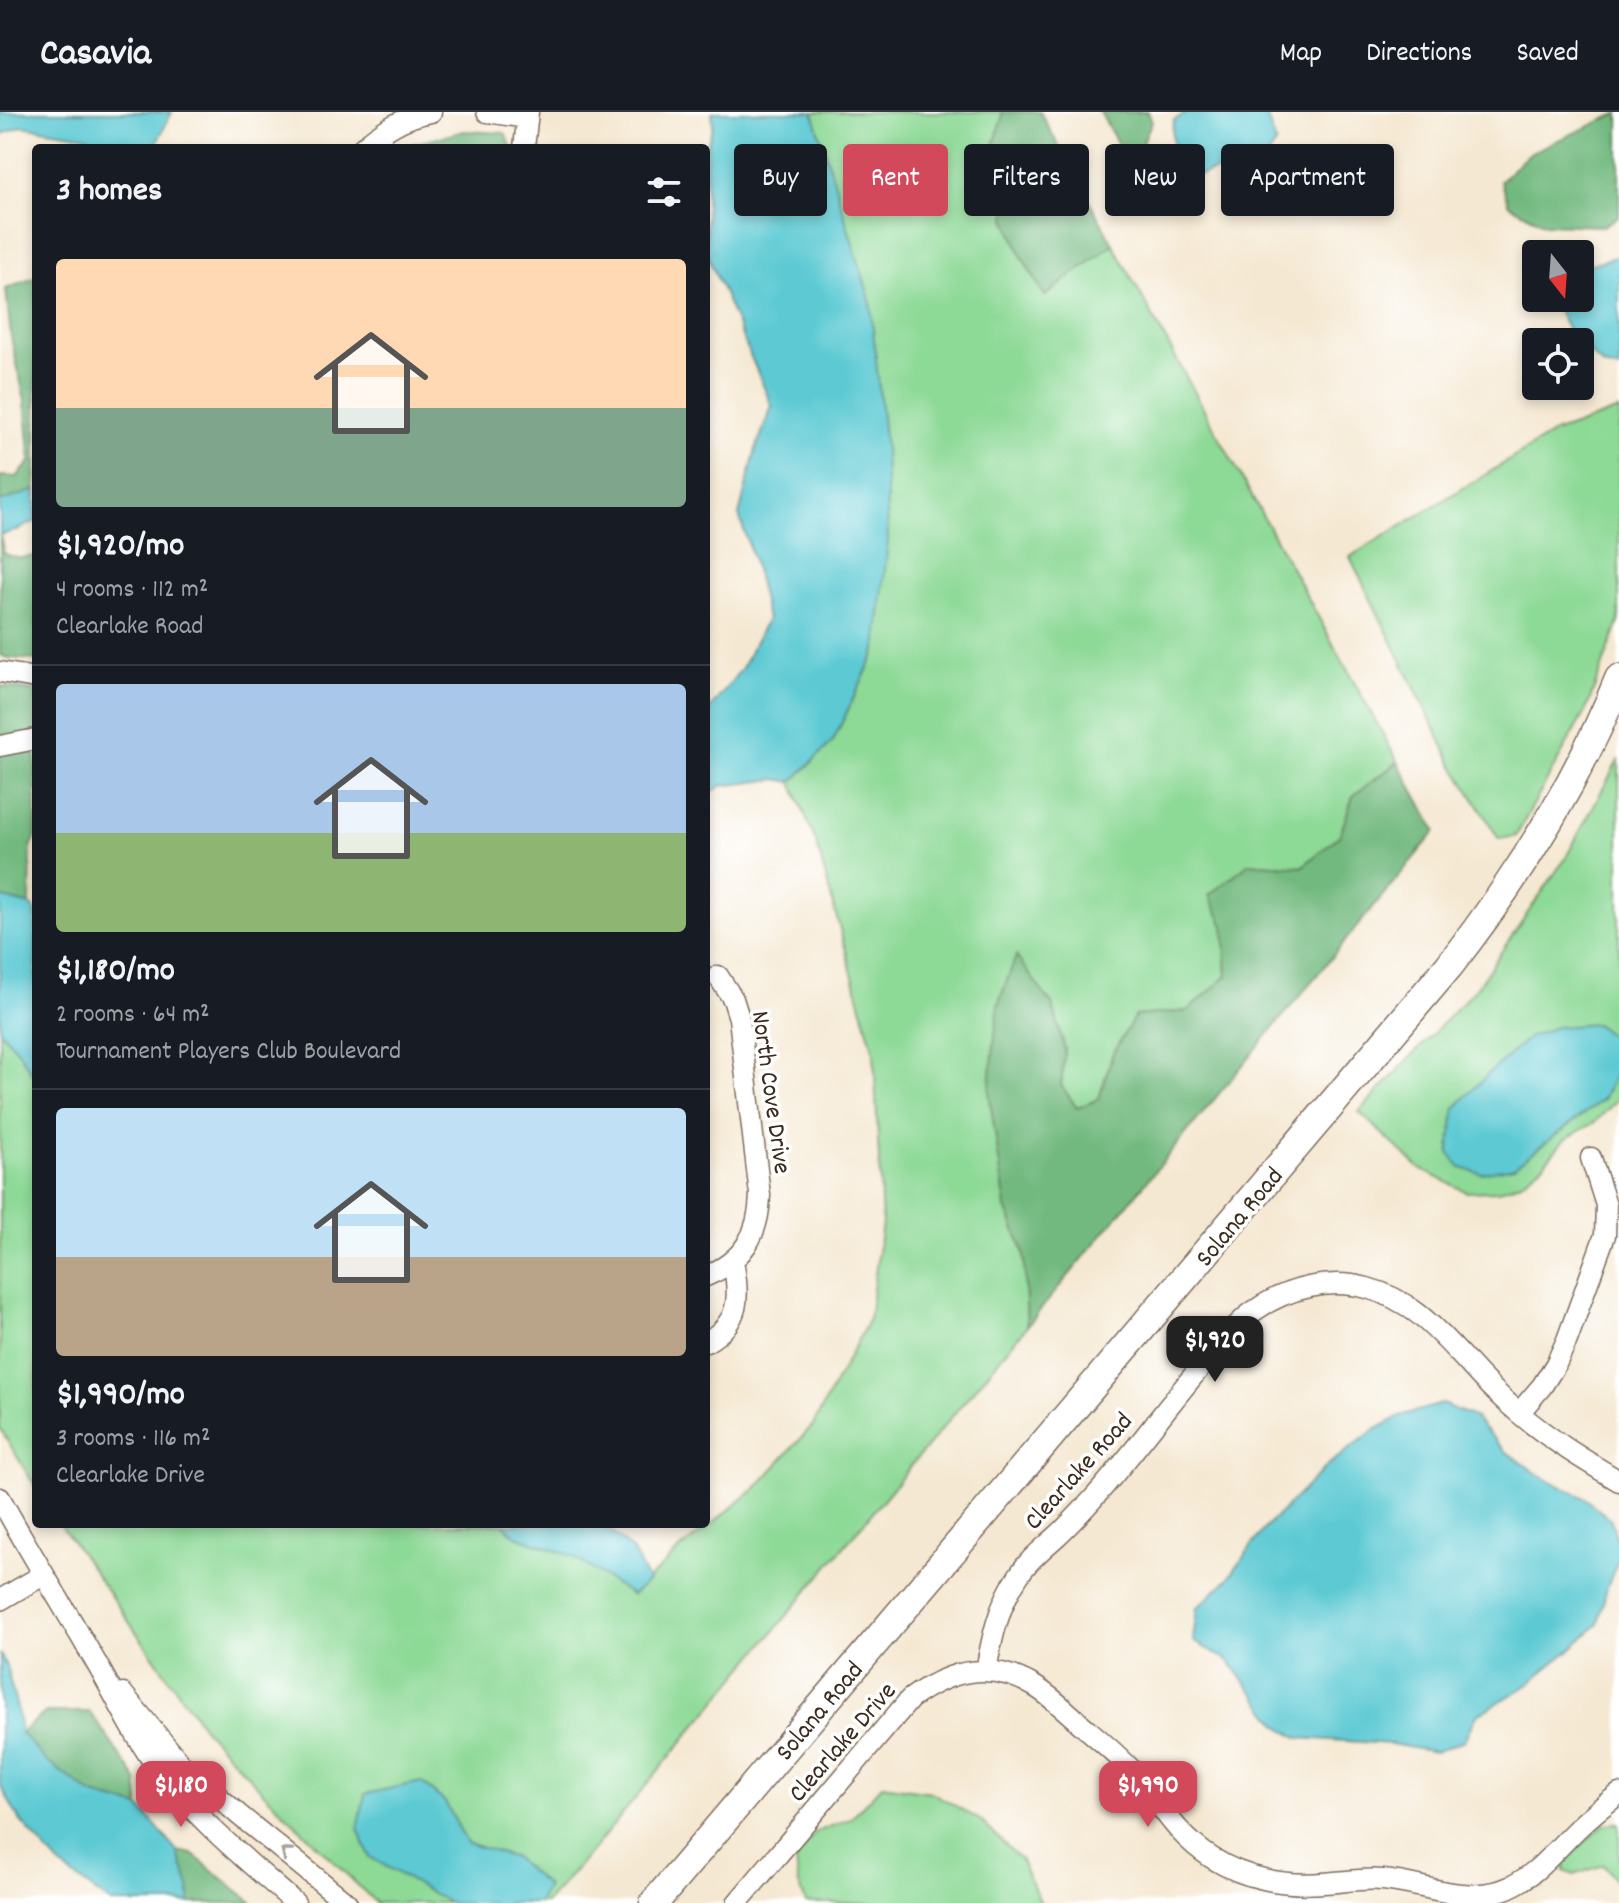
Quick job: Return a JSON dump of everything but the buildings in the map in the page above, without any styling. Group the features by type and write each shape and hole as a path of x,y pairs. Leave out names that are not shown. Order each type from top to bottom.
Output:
{"street":[{"path":"367,144 398,122 431,112"},
{"path":"487,112 528,115 524,144"},
{"path":"0,672 32,677"},
{"name":"Solana Road","path":"654,1903 1449,966 1490,913 1541,835 1591,743 1619,679"},
{"path":"0,746 32,740"},
{"name":"North Cove Drive","path":"710,1274 733,1261 748,1244 760,1212 739,1018 733,999 718,976"},
{"path":"1591,1158 1606,1205 1605,1235 1556,1364 1519,1413 1565,1448 1619,1481"},
{"path":"710,1340 729,1323 737,1306 738,1283 733,1261"},
{"name":"Clearlake Road","path":"986,1671 999,1615 1020,1573 1092,1500 1198,1369 1240,1323 1274,1299 1293,1291 1334,1284 1356,1286 1388,1295 1426,1319 1486,1384 1519,1413"},
{"path":"0,1498 143,1746 191,1808 295,1903"},
{"path":"0,1600 43,1575"},
{"path":"97,1665 181,1764 347,1903"},
{"name":"Clearlake Drive","path":"737,1903 910,1699 928,1686 961,1673 986,1671 1018,1678 1047,1695 1120,1758 1138,1777 1170,1822 1190,1842 1232,1869 1278,1882 1303,1884 1387,1880 1447,1895 1486,1899 1538,1869 1577,1829 1619,1794"}],"green space":[{"path":"813,112 1001,112 1003,115 994,144 964,144 964,216 1006,216 1023,259 1045,296 1113,244 1398,762 1353,796 1340,835 1302,867 1249,863 1225,926 1227,976 1187,1011 1135,1016 1113,1053 1099,1099 1077,1108 1061,1085 1065,1050 1053,1006 1016,957 1006,1207 1024,1253 1027,1326 546,1903 376,1903 206,1731 63,1528 507,1528 516,1536 572,1556 632,1595 676,1553 756,1488 813,1425 869,1319 882,1223 874,1053 816,842 792,782 833,741 876,651 827,144 822,144"},
{"path":"1001,112 1040,112 1058,144 994,144 1003,115"},
{"path":"1100,112 1148,112 1152,121 1142,144 1118,144"},
{"path":"1619,113 1619,216 1603,226 1545,224 1509,205 1500,181 1531,152"},
{"path":"464,131 505,133 510,144 414,144"},
{"path":"1089,201 1113,244 1045,296 1023,259 1006,218 1089,216"},
{"path":"32,279 32,491 0,502 0,476 17,477 31,461 25,401 11,337 6,289"},
{"path":"1619,410 1619,622 1586,710 1516,836 1499,839 1452,763 1350,557 1554,433"},
{"path":"0,535 4,554 19,558 32,556 32,660 0,655"},
{"path":"0,686 32,690 32,844 30,905 0,897"},
{"path":"1619,759 1619,1098 1595,1122 1564,1140 1542,1166 1521,1182 1498,1191 1467,1192 1420,1169 1359,1112 1477,987 1566,857","holes":["1618,1068 1603,1099 1514,1167"]},
{"path":"1398,762 1436,831 1027,1326 1024,1253 1006,1207 989,1093 998,1005 1016,956 1053,1006 1065,1050 1061,1085 1077,1108 1099,1099 1113,1053 1135,1016 1187,1011 1227,976 1224,926 1209,895 1249,863 1302,867 1340,835 1353,796"},
{"path":"0,1031 17,1049 32,1073 32,1481 0,1428"},
{"path":"46,1712 90,1712 137,1780 140,1807 93,1795 46,1761 20,1733"},
{"path":"882,1785 931,1792 980,1820 1020,1859 1041,1903 806,1903 798,1881 796,1860 816,1832 850,1819"},
{"path":"1619,1823 1619,1885 1604,1865 1574,1875 1564,1871 1565,1862 1604,1824"},
{"path":"177,1851 192,1854 253,1903 190,1903 190,1886"}],"water":[{"path":"0,112 172,112 157,144 103,144 86,136 22,126 0,135"},
{"path":"712,112 813,112 823,144 734,144 734,216 827,216 827,158 870,300 885,448 888,541 876,651 833,741 792,782 777,779 721,786 710,793 710,709 742,668 767,619 739,515 756,449 772,406 710,261 710,144 708,144 713,126"},
{"path":"1188,112 1265,112 1276,143 1221,144 1221,169 1205,174 1205,144 1174,144 1174,120"},
{"path":"1619,256 1619,370 1604,366 1594,356 1594,328 1567,328 1560,312 1594,312 1594,263"},
{"path":"32,491 32,523 0,535 0,502"},
{"path":"0,897 32,907 32,1073 17,1049 0,1031"},
{"path":"1596,1024 1618,1043 1618,1068 1603,1099 1514,1167 1481,1173 1461,1168 1449,1153 1455,1108 1529,1037 1556,1027"},
{"path":"1442,1404 1474,1417 1504,1450 1542,1477 1585,1498 1611,1520 1619,1558 1607,1587 1598,1624 1523,1688 1477,1715 1464,1740 1435,1752 1391,1744 1300,1738 1279,1726 1229,1661 1193,1641 1197,1608 1227,1580 1264,1529 1328,1465 1376,1429 1406,1414"},
{"path":"507,1528 607,1528 633,1551 648,1581 632,1595 572,1556 516,1536"},
{"path":"0,1654 6,1666 21,1733 46,1761 93,1795 140,1807 177,1851 190,1887 190,1903 111,1903 59,1865 19,1819 0,1785"},
{"path":"421,1782 445,1802 467,1843 515,1858 547,1886 538,1903 449,1903 370,1857 358,1829 365,1794"}]}
